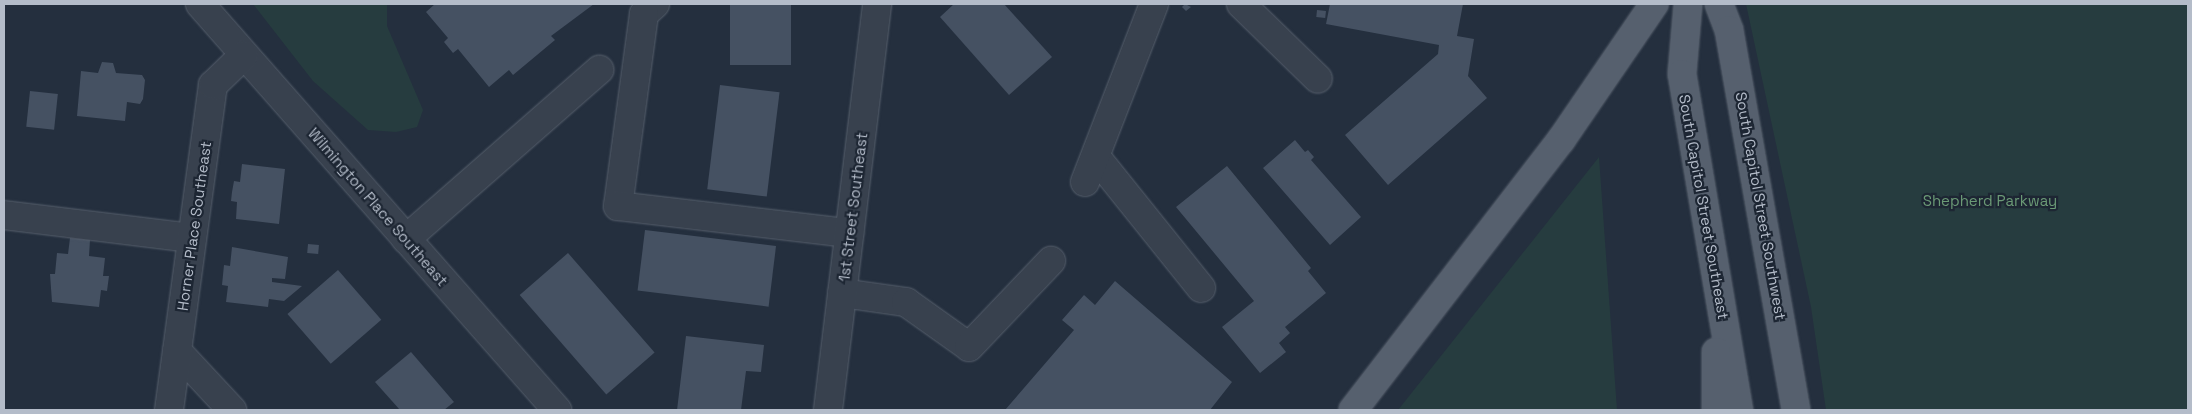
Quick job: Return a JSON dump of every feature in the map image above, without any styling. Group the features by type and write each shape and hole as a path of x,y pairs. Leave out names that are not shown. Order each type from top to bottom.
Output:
{"main road":[{"path":"1353,410 1561,140 1654,4"},
{"name":"South Capitol Street Southeast","path":"1688,4 1682,74 1739,410"},
{"name":"South Capitol Street Southwest","path":"1719,4 1729,30 1796,410"},
{"path":"1716,281 1716,410"}],"street":[{"name":"Wilmington Place Southeast","path":"200,4 557,410"},
{"path":"654,4 642,22 618,206 849,233"},
{"name":"1st Street Southeast","path":"828,410 877,4"},
{"path":"1085,182 1154,4"},
{"path":"1241,4 1318,80"},
{"name":"Horner Place Southeast","path":"169,410 213,85 244,55"},
{"path":"406,239 599,70"},
{"path":"1096,157 1201,288"},
{"path":"4,215 192,238"},
{"path":"842,293 906,302 969,347 1051,261"},
{"path":"177,351 232,410"}],"green space":[{"path":"253,4 387,4 387,26 423,110 417,127 396,132 368,130 313,81"},
{"name":"Shepherd Parkway","path":"1746,4 2188,4 2188,410 1826,410 1811,307"},
{"path":"1599,157 1617,410 1398,410"}],"building":[{"path":"435,4 594,4 551,36 555,40 513,75 509,70 489,87 458,49 453,53 444,42 448,38 426,12"},
{"path":"730,4 791,4 791,65 730,65"},
{"path":"954,4 1004,4 1052,57 1009,95 940,17"},
{"path":"1185,4 1191,7 1186,11 1182,7"},
{"path":"1330,4 1463,4 1457,36 1474,39 1468,76 1487,98 1388,185 1345,135 1438,54 1439,45 1326,24"},
{"path":"1317,10 1326,11 1325,18 1316,17"},
{"path":"102,62 113,63 116,73 142,75 145,80 143,99 140,104 127,102 125,121 77,116 81,71 98,73"},
{"path":"720,85 780,92 767,197 707,189"},
{"path":"30,91 58,94 54,130 26,127"},
{"path":"1295,140 1305,152 1308,150 1314,157 1311,160 1361,217 1330,245 1263,168"},
{"path":"242,164 285,169 279,224 236,219 237,202 231,201 234,181 240,182"},
{"path":"1227,166 1311,268 1308,271 1326,293 1285,327 1290,333 1279,343 1286,352 1260,373 1222,327 1254,301 1176,207"},
{"path":"645,230 776,246 769,307 638,291"},
{"path":"70,238 90,240 89,256 105,258 103,276 109,276 107,291 101,290 99,307 52,302 50,274 55,274 57,253 68,254"},
{"path":"308,244 319,245 318,254 307,253"},
{"path":"232,247 288,257 285,279 272,278 272,282 302,286 284,301 269,299 268,307 226,302 228,286 222,285 224,265 230,266"},
{"path":"568,253 655,353 606,395 520,295"},
{"path":"338,270 381,320 331,364 287,314"},
{"path":"1115,281 1232,382 1210,410 1005,410 1074,330 1062,320 1084,295 1095,305"},
{"path":"686,336 764,345 761,372 746,371 741,410 677,410"},
{"path":"411,352 454,402 444,410 400,410 375,382"}]}
